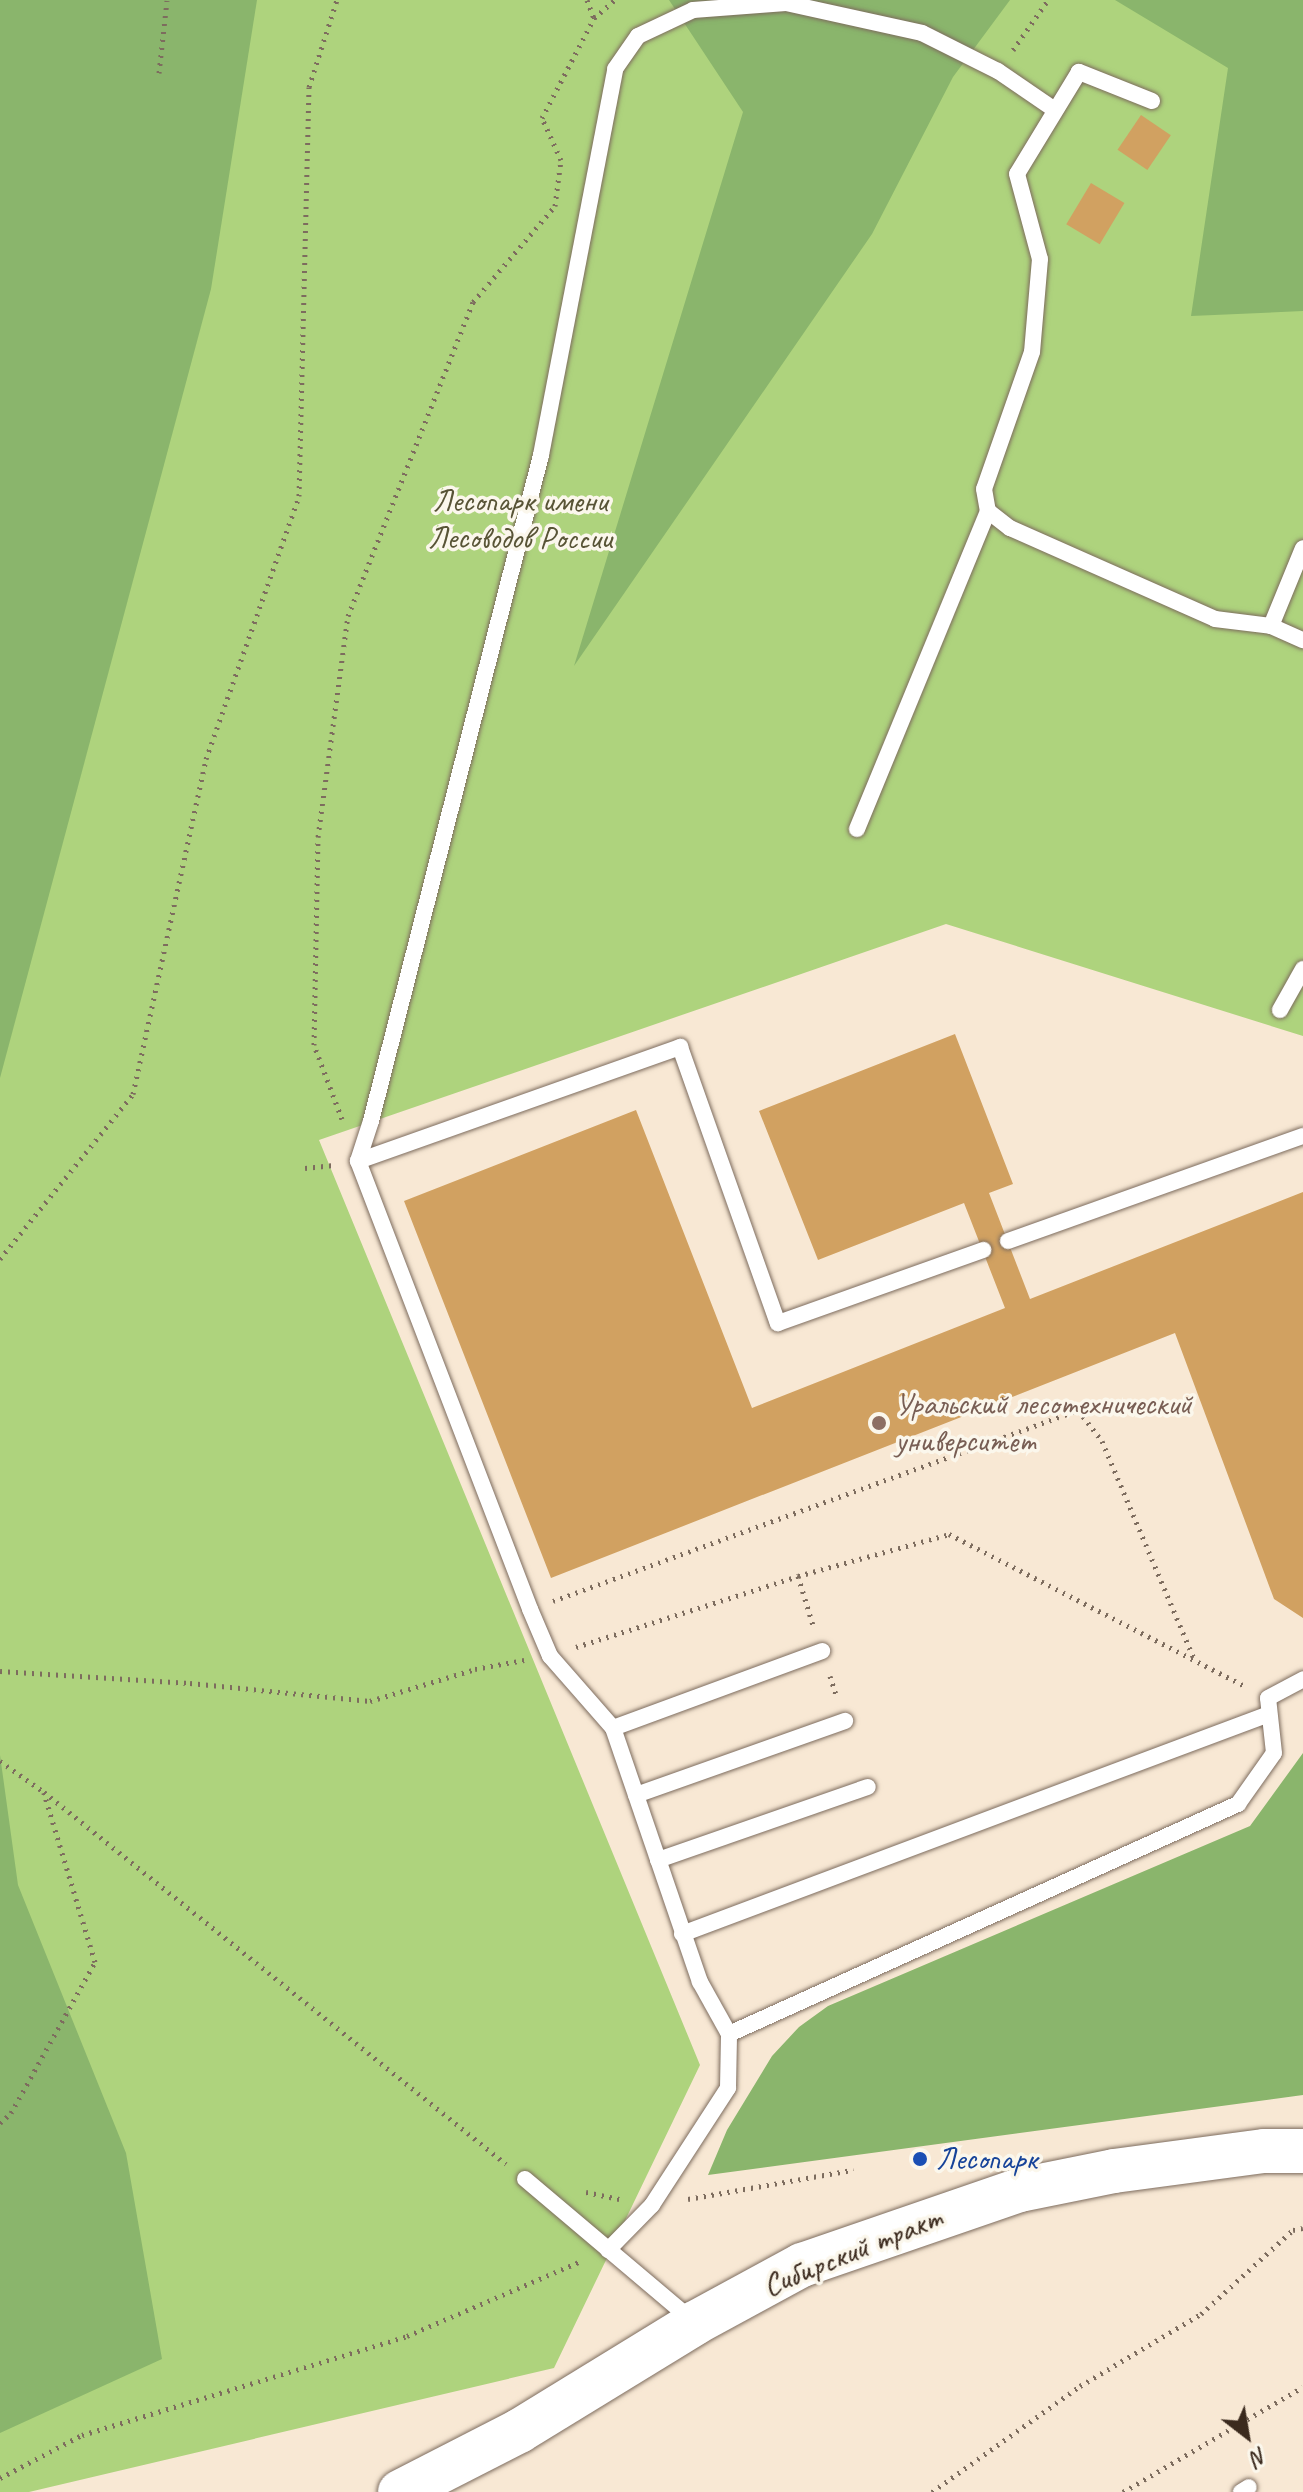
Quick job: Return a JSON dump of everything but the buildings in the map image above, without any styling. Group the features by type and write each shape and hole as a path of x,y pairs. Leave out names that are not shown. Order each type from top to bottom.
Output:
{"main road":[{"name":"Сибирский тракт","path":"400,2492 519,2431 695,2323 802,2265 1020,2190 1114,2171 1264,2151 1303,2151"}],"lane":[{"path":"608,2250 652,2205 728,2088 729,2034 700,1982 613,1728 550,1656 530,1609 358,1161 371,1121 541,455 615,69 638,36 693,10 786,3 922,33 998,71 1055,110"},
{"path":"857,829 988,511 984,489 1032,352 1040,259 1017,174 1079,72 1152,101"},
{"path":"988,511 1010,528 1215,619 1271,626 1303,640"},
{"path":"1271,626 1303,548"},
{"path":"1280,1010 1303,969"},
{"path":"358,1161 680,1047 778,1323 983,1250"},
{"path":"1008,1241 1303,1136"},
{"path":"613,1728 822,1651"},
{"path":"682,1934 1268,1706 1303,1679"},
{"path":"729,2034 1238,1804 1274,1753 1268,1706"},
{"path":"636,1795 845,1721"},
{"path":"658,1860 868,1787"},
{"path":"525,2179 695,2323"}],"path":[{"path":"159,73 167,0"},
{"path":"0,1259 133,1094 206,759 299,496 309,87 337,0"},
{"path":"587,0 594,18"},
{"path":"358,1161 314,1045 318,837 348,616 473,302 555,206 561,160 542,118 594,18 615,0"},
{"path":"998,71 1048,0"},
{"path":"530,1609 1078,1410 1102,1441 1195,1661"},
{"path":"0,1671 190,1683 370,1701 475,1669 550,1656 798,1576 949,1534 1195,1661 1268,1706"},
{"path":"798,1576 845,1721"},
{"path":"0,1761 44,1792 525,2179"},
{"path":"0,2123 11,2113 95,1962 44,1792"},
{"path":"932,2492 1080,2386 1201,2314 1293,2230 1303,2228"},
{"path":"0,2478 82,2435 407,2336 608,2250"},
{"path":"1123,2492 1303,2387"}],"green space":[{"name":"Лесопарк имени Лесоводов России","path":"0,0 1303,0 1303,1036 946,924 319,1140 700,2065 554,2368 29,2492 0,2492"},
{"path":"0,0 257,0 211,289 0,1078"},
{"path":"669,0 1010,0 953,77 872,234 574,666 743,112"},
{"path":"1115,0 1303,0 1303,311 1191,316 1228,68"},
{"path":"1303,1753 1303,2095 708,2175 727,2130 772,2056 799,2027 828,2006 1250,1826"},
{"path":"0,1755 18,1885 126,2153 162,2359 0,2433"}],"place":[{"name":"Уральский лесотехнический университет","path":"879,1423"},
{"name":"Лесопарк","path":"920,2159"}]}
